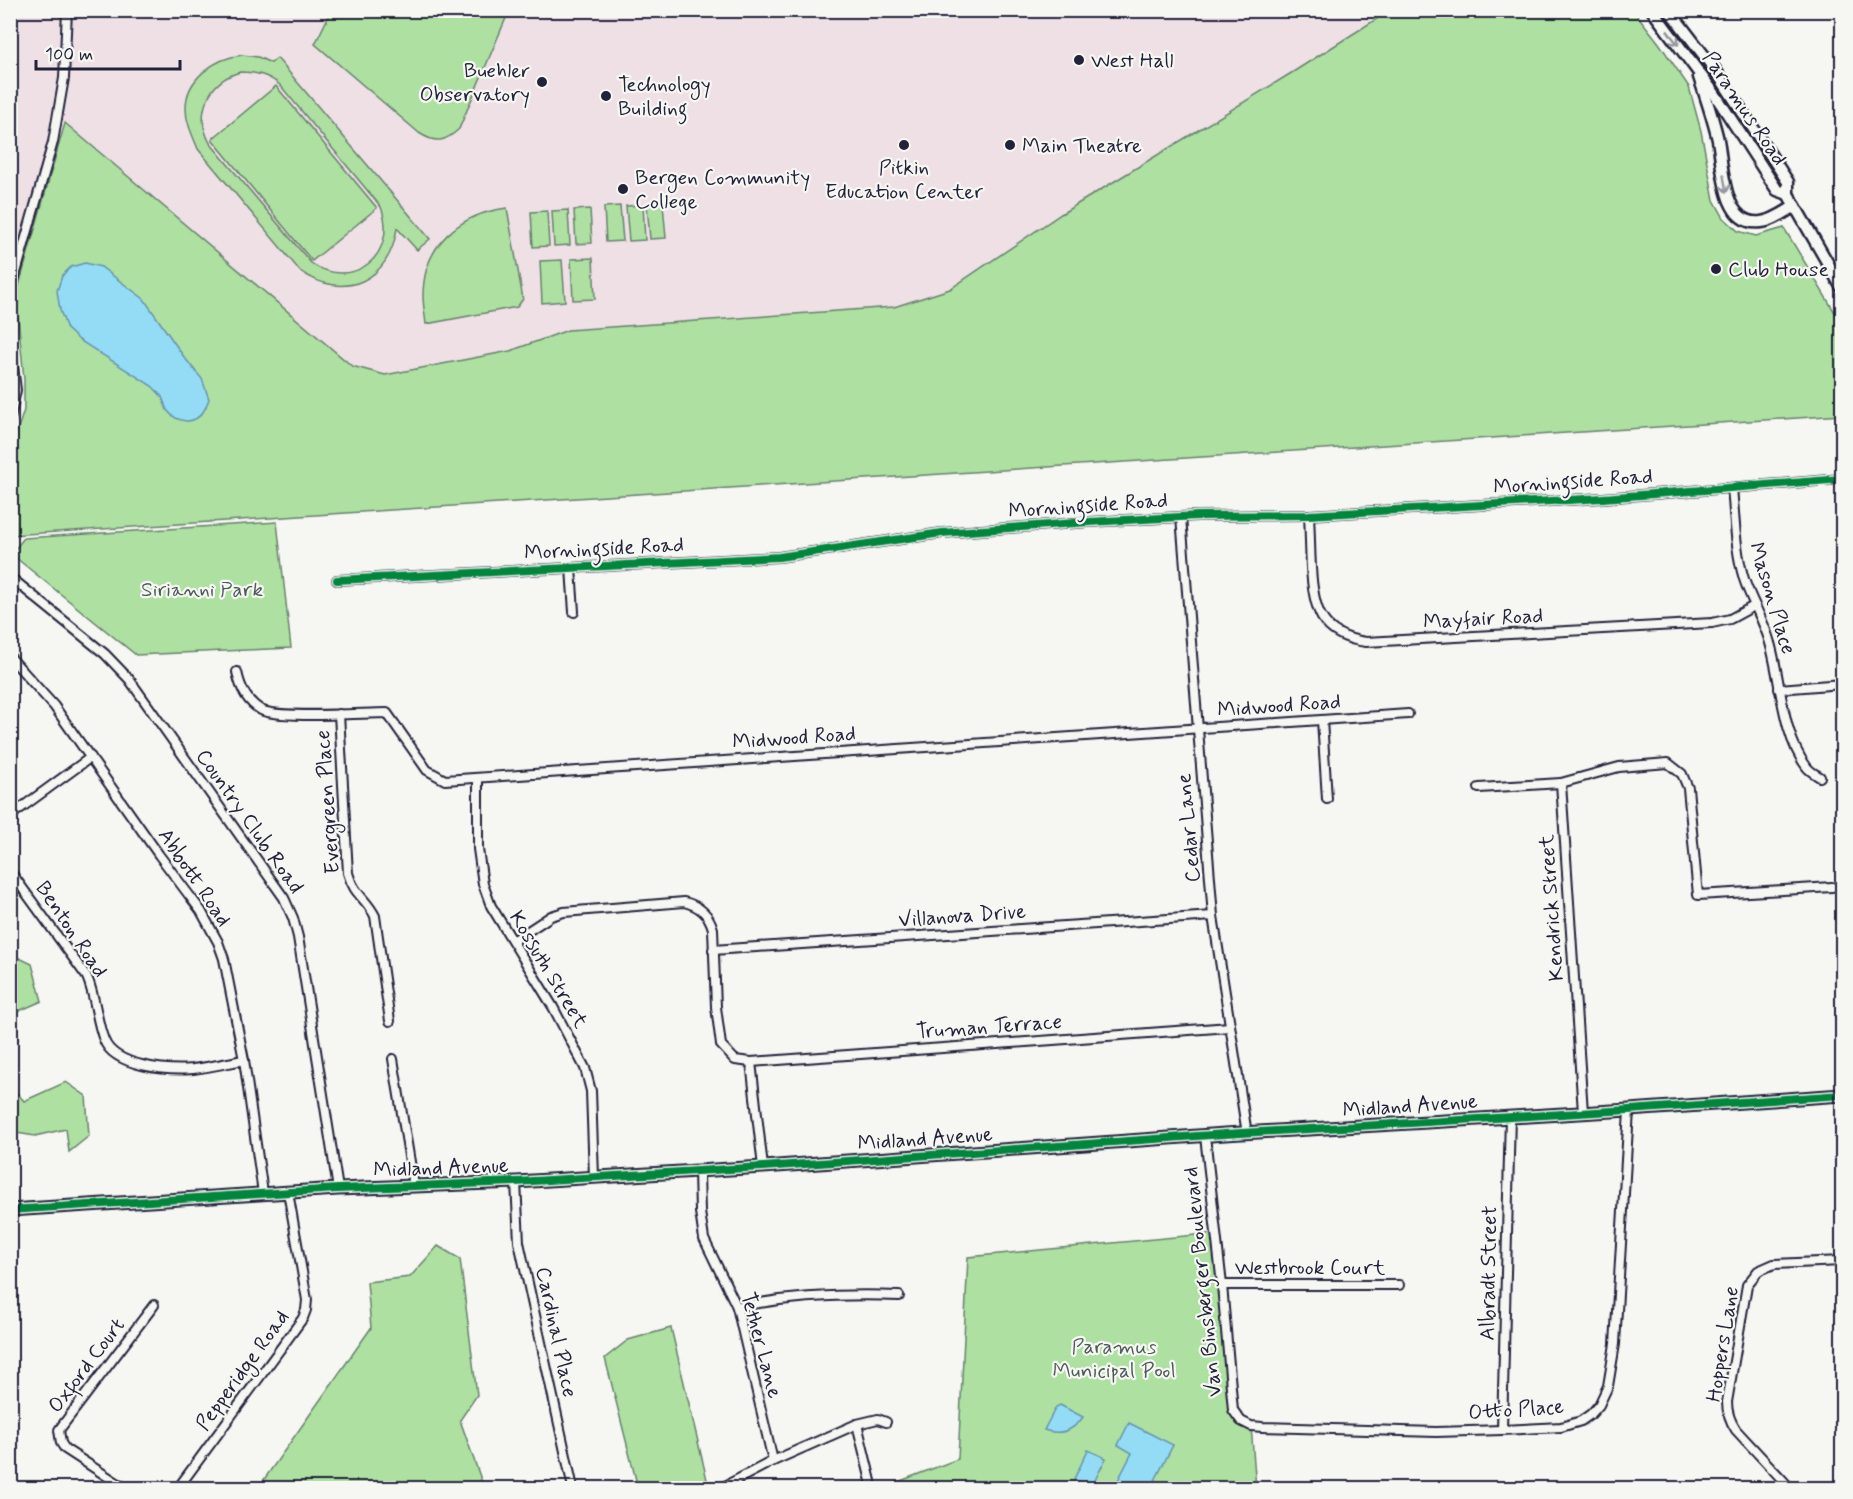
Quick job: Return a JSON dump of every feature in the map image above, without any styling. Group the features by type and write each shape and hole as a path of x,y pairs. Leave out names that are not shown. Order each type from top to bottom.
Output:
{"street":[{"path":"10,294 53,142 64,78 67,10"},
{"name":"Paramus Road","path":"1652,10 1724,106 1777,190 1788,194"},
{"name":"Paramus Road","path":"1669,10 1716,71 1788,182 1788,194 1842,288"},
{"path":"1695,65 1718,140 1727,194 1732,207 1739,216 1760,223 1773,219 1795,206"},
{"path":"10,341 16,390 10,419"},
{"name":"Morningside Road","path":"337,580 778,557 942,533 1181,517 1309,515 1591,498 1842,479"},
{"name":"Mason Place","path":"1732,488 1740,563 1754,606 1767,631 1779,689 1795,748 1807,768 1820,777"},
{"name":"Mayfair Road","path":"1309,515 1314,601 1325,622 1334,631 1354,640 1366,642 1712,623 1730,619 1754,606"},
{"name":"Cedar Lane","path":"1181,517 1213,916 1247,1134"},
{"path":"571,568 574,612"},
{"name":"Country Club Road","path":"10,577 105,654 129,679 284,898 298,937 338,1189"},
{"name":"Abbott Road","path":"10,657 54,706 211,926 224,959 244,1060 263,1193"},
{"name":"Midwood Road","path":"237,672 247,698 263,711 286,715 387,713 427,770 445,780 1408,714"},
{"path":"1779,689 1842,684"},
{"name":"Evergreen Place","path":"339,714 348,873 356,892 371,908 375,916 390,1022"},
{"path":"1322,720 1327,799"},
{"path":"10,816 91,758"},
{"path":"1479,788 1561,783 1619,767 1668,763 1682,774 1688,788 1698,895 1832,887"},
{"name":"Kossuth Street","path":"478,778 477,849 491,906 553,1007 585,1068 591,1090 594,1177"},
{"name":"Kendrick Street","path":"1561,783 1583,1112"},
{"name":"Benton Road","path":"10,871 87,977 104,1041 114,1053 124,1060 137,1064 173,1069 192,1069 244,1060"},
{"path":"513,941 551,916 564,912 684,902 700,908 711,921 713,929 716,1007 721,1045 735,1060 751,1062 763,1167"},
{"name":"Villanova Drive","path":"713,950 1213,916"},
{"name":"Truman Terrace","path":"751,1062 1230,1027"},
{"path":"393,1059 414,1186"},
{"name":"Midland Avenue","path":"10,1210 263,1193 516,1182 763,1167 1842,1095"},
{"name":"Otto Place","path":"1241,1422 1262,1427 1424,1432 1561,1427 1571,1425 1591,1414 1605,1395 1615,1344 1629,1110"},
{"name":"Albradt Street","path":"1502,1430 1510,1116"},
{"name":"Van Binsberger Boulevard","path":"1205,1136 1233,1410 1241,1422"},
{"name":"Tether Lane","path":"699,1171 700,1212 704,1239 737,1306 773,1461"},
{"name":"Cardinal Place","path":"516,1182 519,1242 573,1488"},
{"name":"Pepperidge Road","path":"178,1488 303,1318 306,1310 307,1300 288,1192"},
{"name":"Hoppers Lane","path":"1790,1488 1736,1430 1727,1412 1747,1285 1758,1271 1774,1264 1842,1261"},
{"name":"Westbrook Court","path":"1222,1285 1399,1286"},
{"path":"737,1306 803,1296 899,1296"},
{"name":"Oxford Court","path":"125,1488 65,1449 61,1443 59,1430 154,1305"},
{"path":"721,1488 773,1461 857,1424 878,1419 886,1422"},
{"path":"857,1424 871,1480"}],"shaded area":[{"name":"Bergen Community College","path":"11,11 1389,11 1061,214 950,289 894,307 568,330 510,351 385,375 352,366 65,123 57,122 22,250 11,247"}],"green space":[{"path":"331,10 509,11 459,129 445,139 435,140 419,133 315,44"},
{"path":"1389,11 1634,11 1689,87 1701,131 1714,200 1724,218 1738,231 1756,236 1784,228 1842,324 1842,415 11,535 11,444 24,410 24,379 16,296 65,123 352,366 385,375 510,351 568,330 894,307 950,289 1061,214"},
{"path":"242,55 258,57 271,63 277,58 430,239 417,250 397,228 393,246 375,273 362,281 348,285 333,285 300,271 198,149 188,124 187,98 196,80 212,65","holes":["240,72 257,73 280,85 381,207 385,224 384,240 378,253 368,264 342,273 327,271 311,263 210,143 203,121 207,100 220,83"]},
{"path":"276,86 377,208 312,261 212,139"},
{"path":"663,204 666,238 650,239 647,205"},
{"path":"643,205 645,240 629,241 626,206"},
{"path":"620,206 623,241 606,242 604,207"},
{"path":"507,208 523,299 517,307 426,324 423,299 425,278 429,262 437,247 459,225 490,211"},
{"path":"590,209 592,243 576,244 574,210"},
{"path":"568,210 570,245 554,246 552,211"},
{"path":"547,211 549,246 533,247 531,212"},
{"path":"593,258 595,299 573,300 571,259"},
{"path":"562,260 565,301 542,303 540,261"},
{"name":"Sirianni Park","path":"277,522 291,648 136,655 11,554 24,538"},
{"path":"11,954 32,964 42,1001 12,1014 18,1040 11,1045"},
{"path":"66,1082 86,1096 89,1136 69,1152 66,1129 35,1136 11,1132 11,1086 24,1101"},
{"name":"Paramus Municipal Pool","path":"1216,1233 1233,1410 1251,1426 1256,1488 882,1488 958,1459 968,1257"},
{"path":"438,1246 460,1259 477,1395 460,1420 484,1488 258,1488 371,1328 367,1282 410,1277"},
{"path":"671,1328 709,1488 638,1488 605,1358 628,1340"}],"water":[{"path":"85,263 101,267 144,299 202,379 209,399 199,416 190,421 175,417 167,410 162,397 152,386 79,340 67,329 60,310 57,291 62,276 71,267"},
{"path":"1060,1405 1083,1417 1075,1426 1066,1431 1044,1430 1056,1407"},
{"path":"1129,1423 1173,1445 1151,1488 1114,1488 1132,1453 1118,1445"},
{"path":"1088,1450 1106,1458 1091,1488 1074,1479"}],"cycle path":[{"path":"337,580 779,557 942,533 1089,522 1198,516 1309,515 1603,498 1842,479"},
{"path":"10,1210 338,1189 516,1182 763,1167 1225,1134 1842,1095"}],"place":[{"name":"West Hall","path":"1079,60"},
{"name":"Buehler Observatory","path":"542,82"},
{"name":"Technology Building","path":"606,96"},
{"name":"Pitkin Education Center","path":"904,145"},
{"name":"Main Theatre","path":"1010,145"},
{"name":"Bergen Community College","path":"623,189"},
{"name":"Club House","path":"1716,269"}]}
